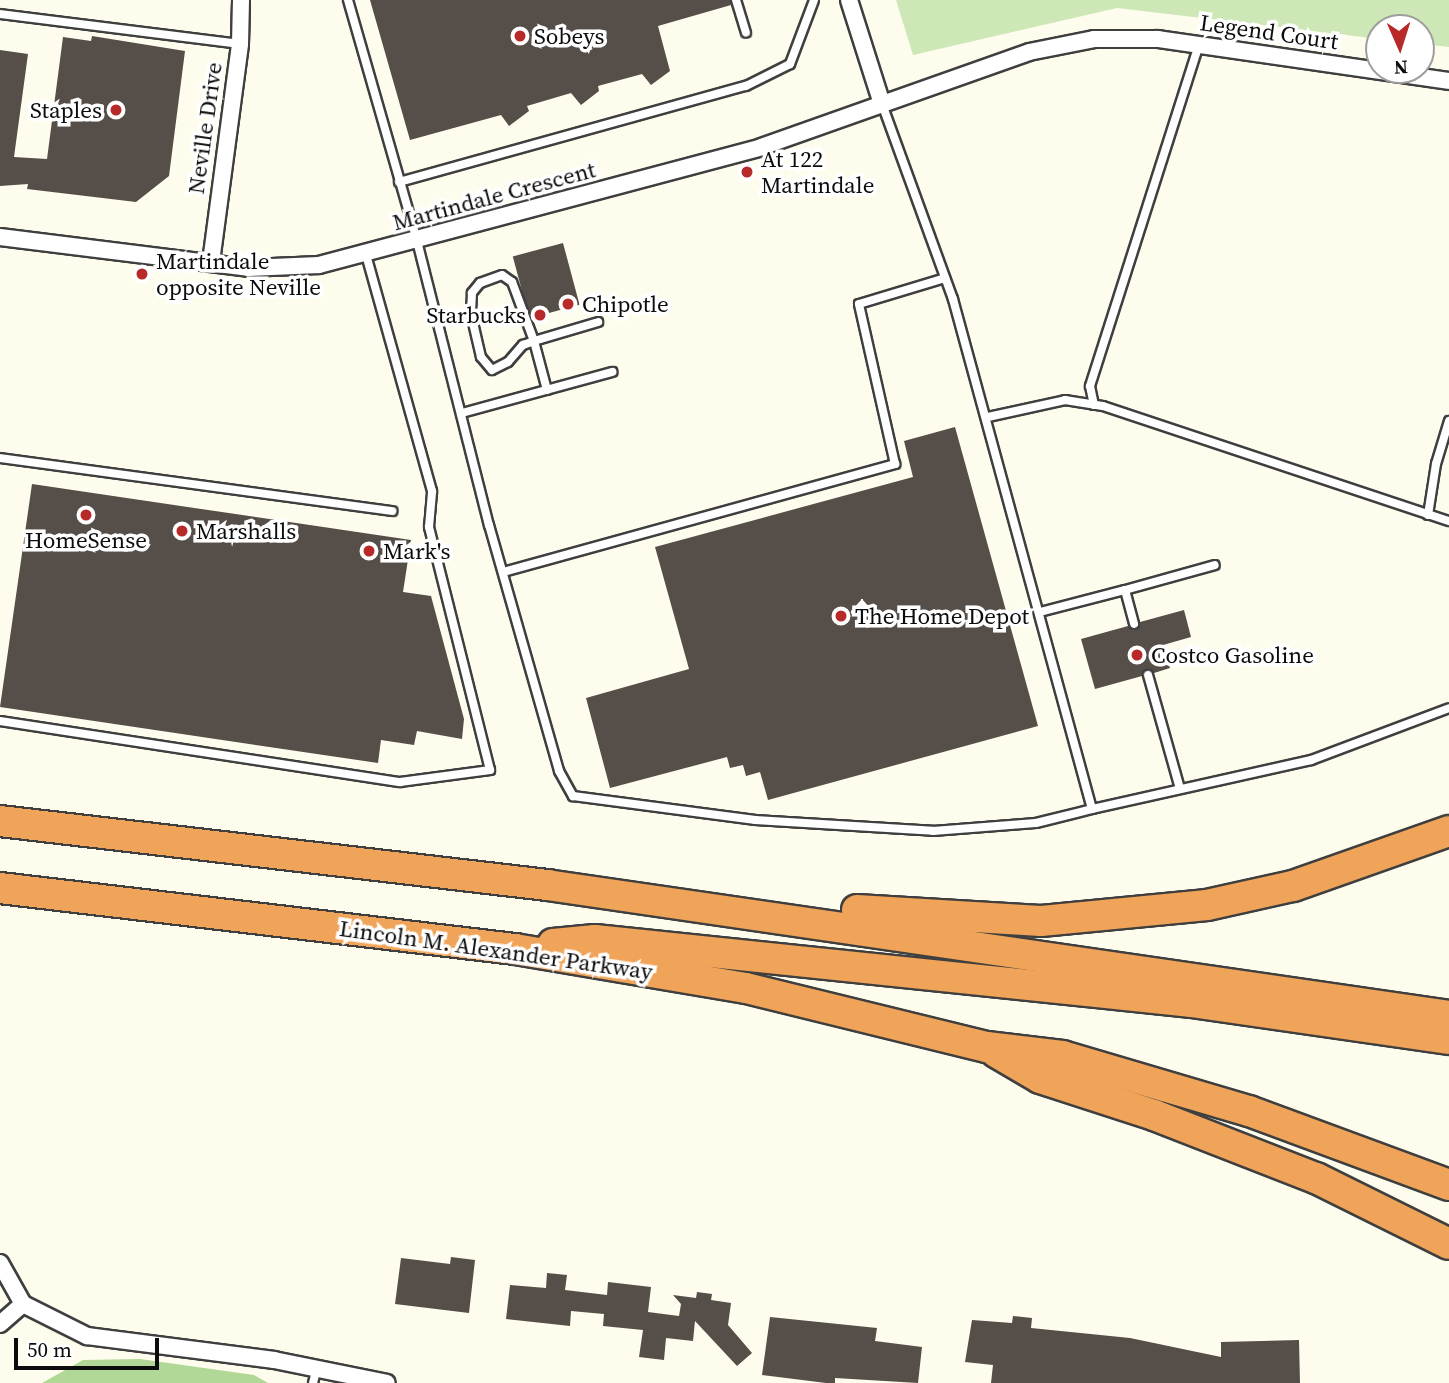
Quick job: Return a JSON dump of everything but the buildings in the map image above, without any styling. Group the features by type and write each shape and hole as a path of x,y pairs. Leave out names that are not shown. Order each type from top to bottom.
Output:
{"highway":[{"path":"0,821 547,885 1449,1016"},
{"path":"547,885 920,917 1041,921 1207,905 1293,886 1449,831"},
{"name":"Lincoln M. Alexander Parkway","path":"0,888 515,948 746,988 987,1046"},
{"path":"515,948 595,940 1192,1002 1449,1039"},
{"path":"987,1046 1062,1056 1249,1111 1449,1185"},
{"path":"987,1046 1040,1079 1154,1115 1316,1178 1449,1244"}],"street":[{"name":"Neville Drive","path":"211,262 240,44 241,0"},
{"path":"849,0 882,104"},
{"name":"Legend Court","path":"882,104 1029,52 1094,39 1158,39 1449,81"},
{"name":"Martindale Crescent","path":"0,237 248,268 318,265 417,241 761,147 882,104"},
{"path":"0,1263 23,1304 87,1336 315,1375 387,1383"},
{"path":"0,1324 23,1304"}],"lane":[{"path":"348,0 417,241 503,572 559,771 573,796 755,820 933,831 1036,822 1311,760 1449,708"},
{"path":"736,0 746,33"},
{"path":"399,182 746,86 790,64 814,0"},
{"path":"0,14 240,44"},
{"path":"1094,405 1090,386 1199,45"},
{"path":"882,104 945,278 988,417 1092,808"},
{"path":"0,721 400,782 491,770 429,527 432,491 366,254"},
{"path":"547,390 534,341 509,277 489,276 472,293 470,303 481,358 492,370 508,362 516,351 534,341 598,323"},
{"path":"503,572 895,464 859,304 945,278"},
{"path":"462,413 612,372"},
{"path":"988,417 1065,400 1094,405 1449,521"},
{"path":"1428,515 1436,464 1449,421"},
{"path":"0,458 393,512"},
{"path":"1040,612 1215,565"},
{"path":"1125,590 1134,624"},
{"path":"1148,675 1180,789"}],"green space":[{"path":"896,0 1449,0 1449,47 1435,46 1435,14 1365,14 1365,37 1117,8 913,55"},
{"path":"140,1359 254,1375 268,1383 42,1383 83,1360"}],"place":[{"name":"Sobeys","path":"520,36"},
{"name":"Staples","path":"116,110"},
{"name":"At 122 Martindale","path":"747,172"},
{"name":"Martindale opposite Neville","path":"142,274"},
{"name":"Chipotle","path":"568,304"},
{"name":"Starbucks","path":"540,315"},
{"name":"HomeSense","path":"86,515"},
{"name":"Marshalls","path":"182,531"},
{"name":"Mark's","path":"369,551"},
{"name":"The Home Depot","path":"841,616"},
{"name":"Costco Gasoline","path":"1137,655"}]}
